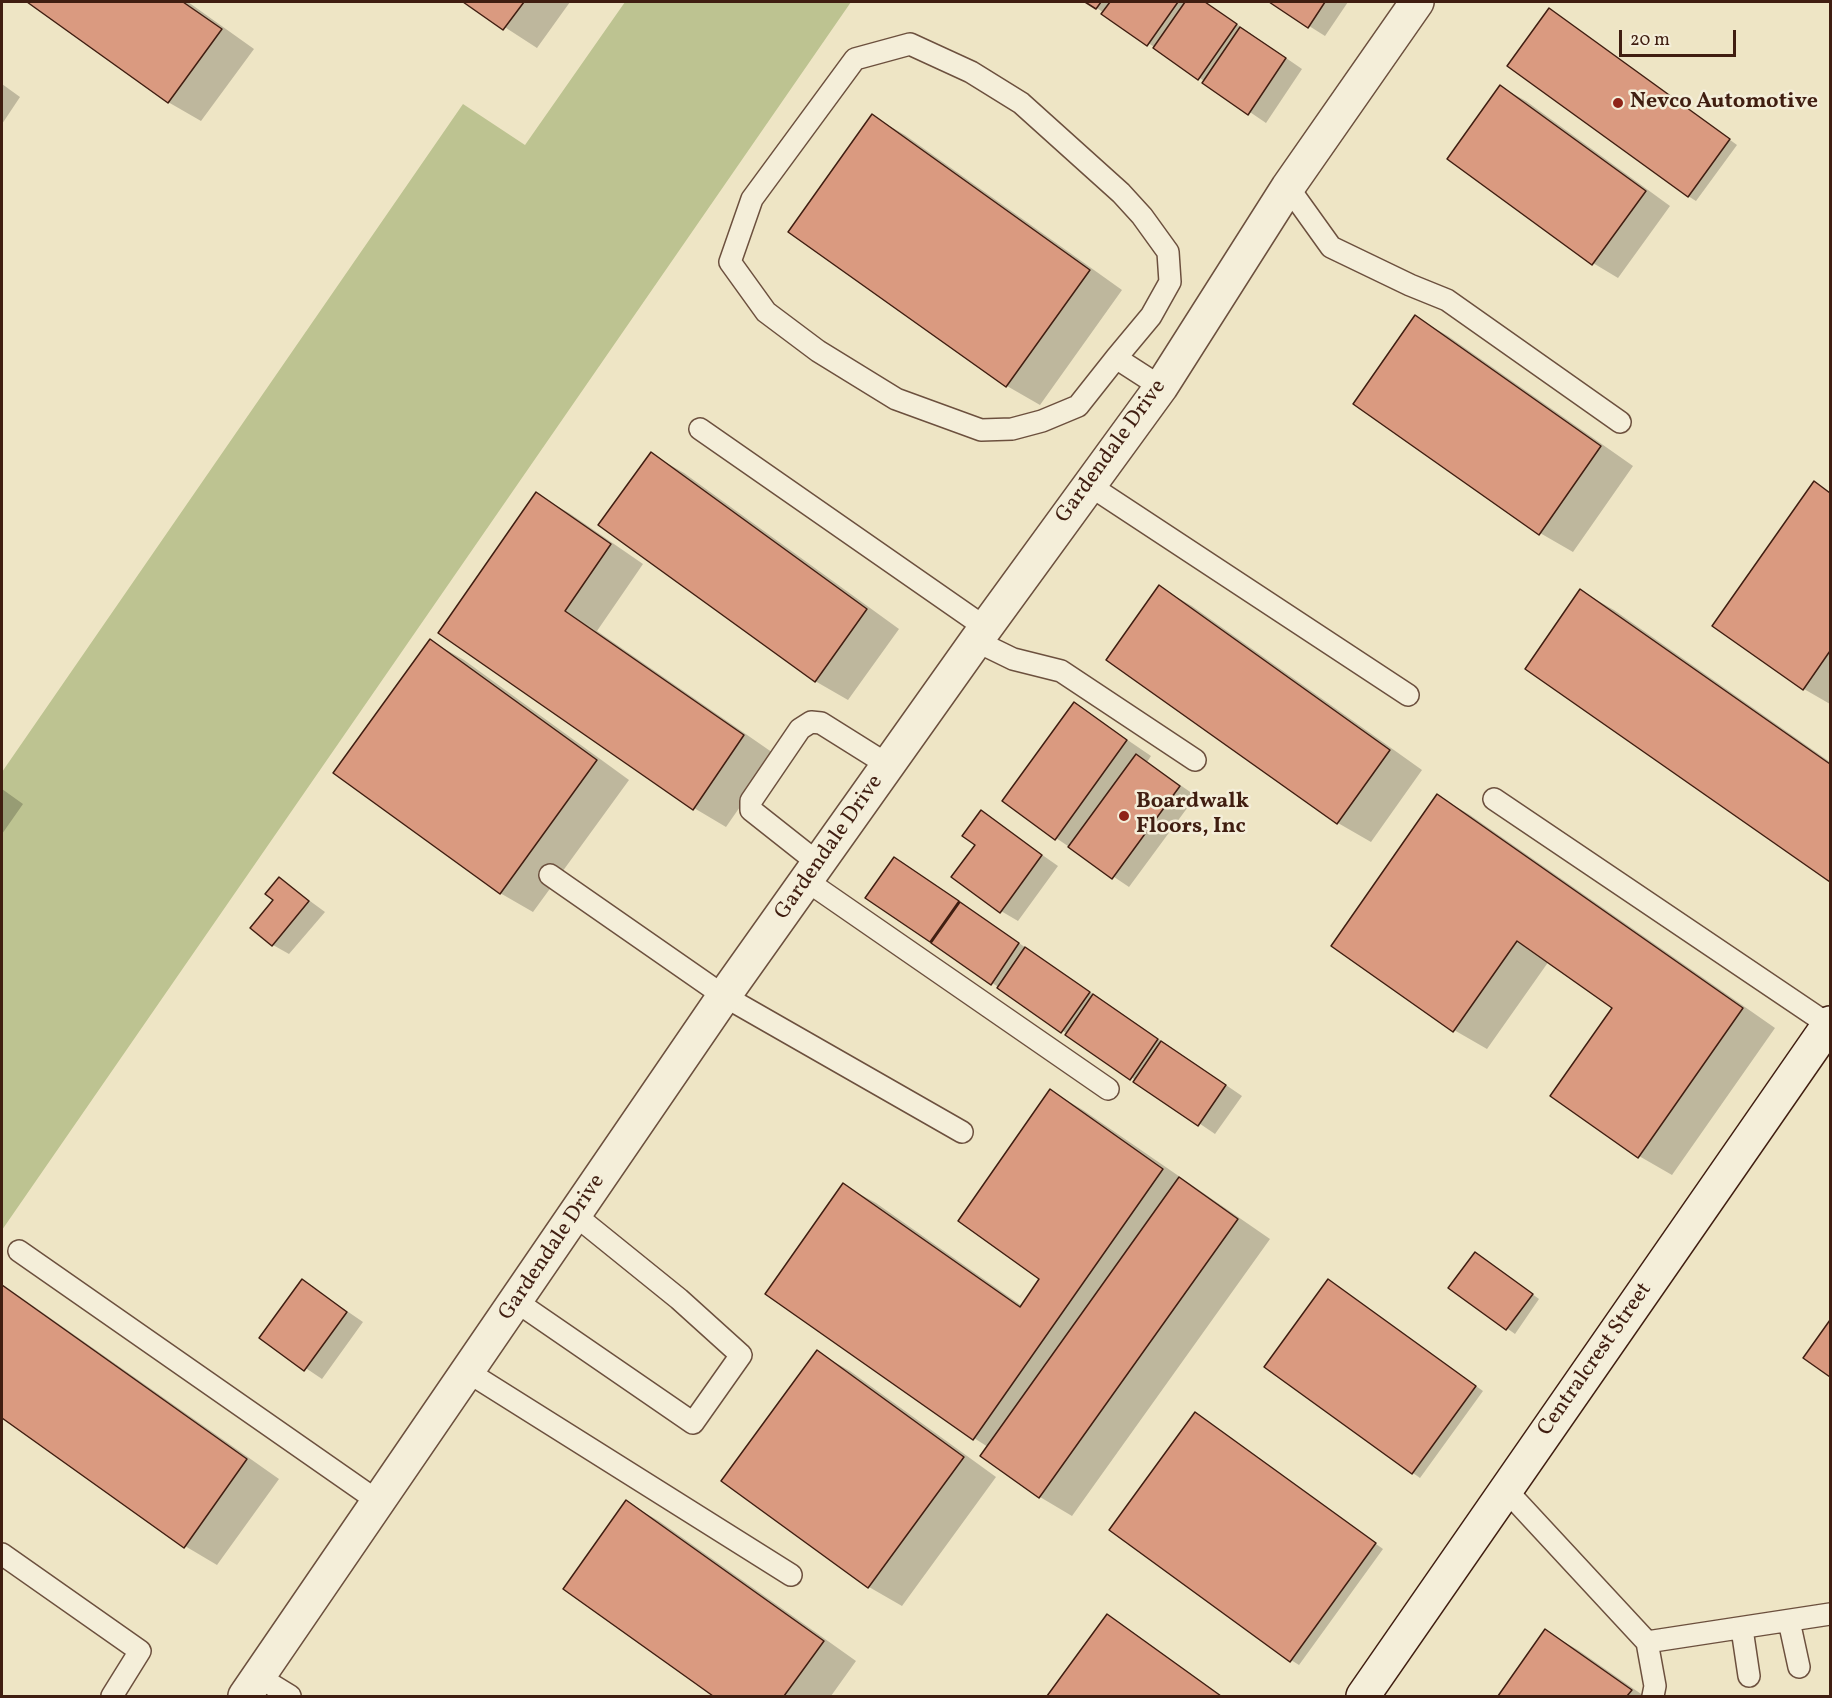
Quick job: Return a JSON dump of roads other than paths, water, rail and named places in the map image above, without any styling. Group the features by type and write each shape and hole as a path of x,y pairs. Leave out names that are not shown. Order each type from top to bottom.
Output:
{"street":[{"name":"Gardendale Drive","path":"252,1687 724,996 981,634 1161,387 1288,188 1417,2"},
{"name":"Centralcrest Street","path":"1363,1696 1830,1024"}],"lane":[{"path":"910,44 971,72 1021,103 1121,193 1142,216 1168,252 1170,282 1151,316 1116,358 1078,406 1042,421 1012,429 981,430 896,399 819,351 766,312 730,262 752,199 855,59 910,44"},
{"path":"1288,188 1331,247 1447,300 1620,422"},
{"path":"1116,358 1161,387"},
{"path":"700,429 1012,659 1061,671 1195,760"},
{"path":"1089,485 1408,695"},
{"path":"888,765 821,723 811,722 800,729 751,801 751,810 812,872 1108,1089"},
{"path":"1494,799 1830,1024"},
{"path":"550,875 724,996 962,1132"},
{"path":"517,1302 693,1423 729,1376 741,1355 679,1299 575,1215"},
{"path":"20,1251 379,1502"},
{"path":"468,1372 791,1575"},
{"path":"1506,1490 1647,1642 1655,1686 1653,1696"},
{"path":"2,1554 140,1651 112,1696"},
{"path":"1647,1642 1830,1614"},
{"path":"1789,1621 1799,1667"},
{"path":"1742,1629 1749,1676"},
{"path":"252,1687 290,1696"}],"place":[{"name":"Nevco Automotive","path":"1618,103"},
{"name":"Boardwalk Floors, Inc","path":"1124,816"}]}
